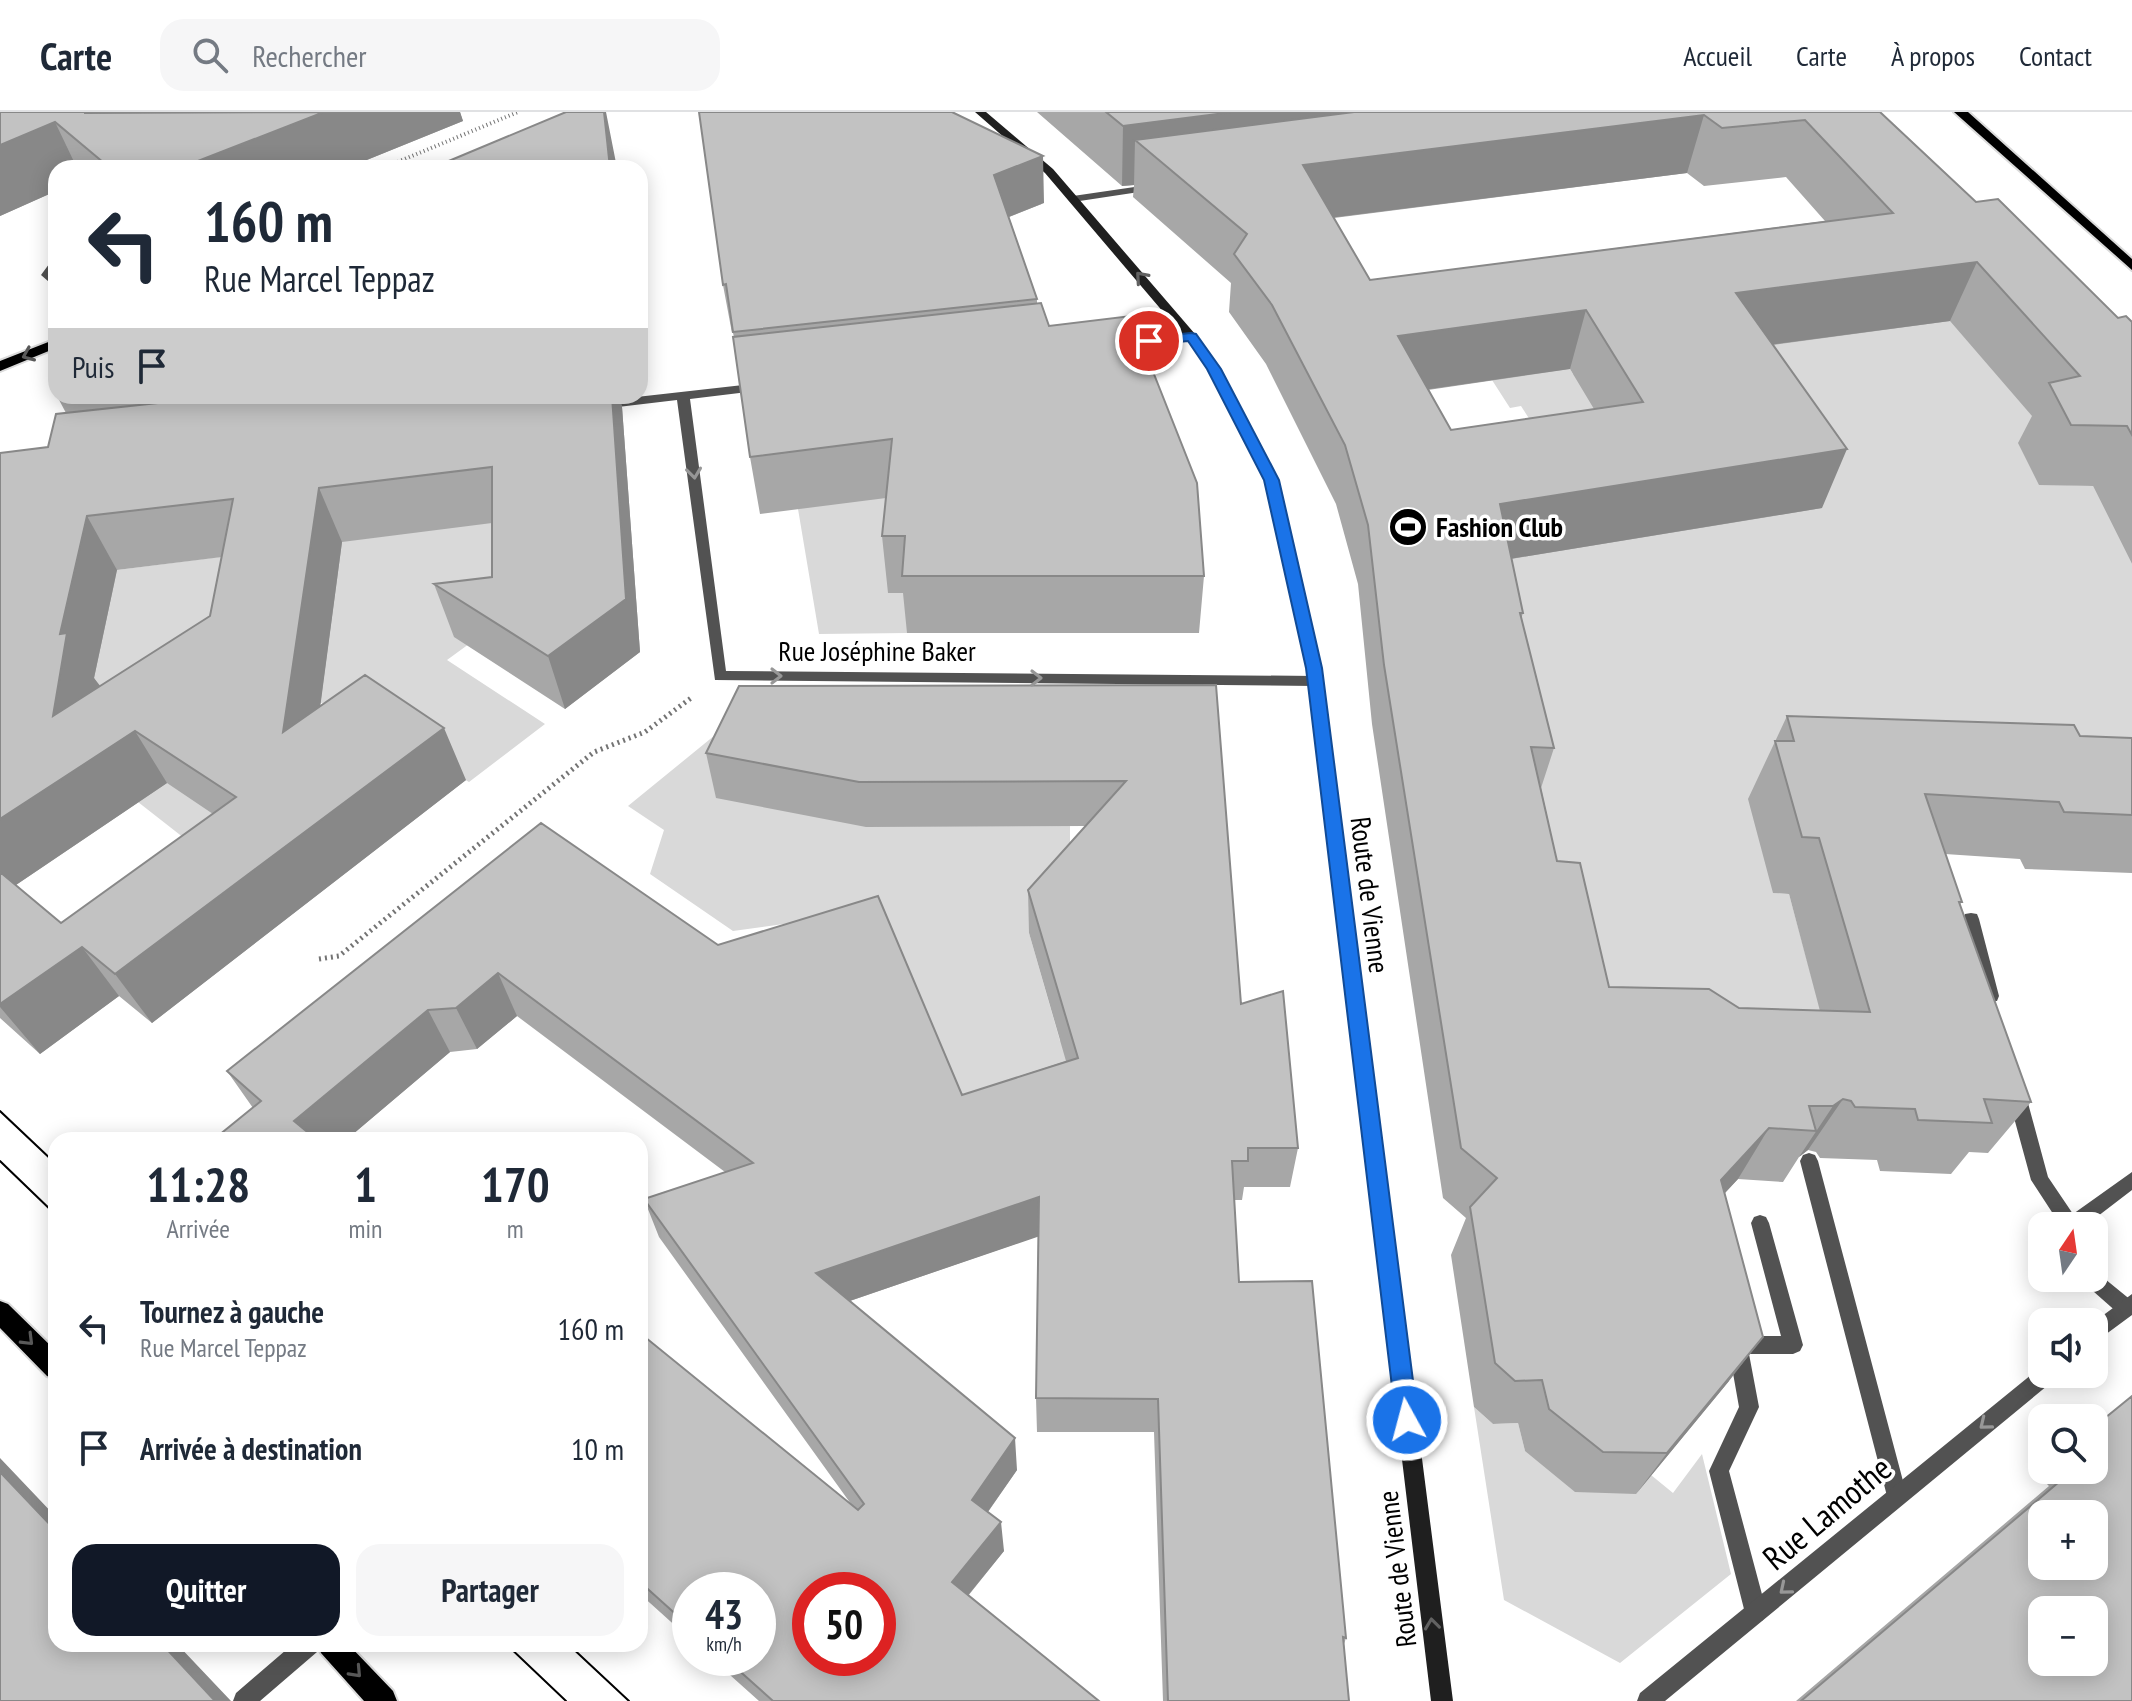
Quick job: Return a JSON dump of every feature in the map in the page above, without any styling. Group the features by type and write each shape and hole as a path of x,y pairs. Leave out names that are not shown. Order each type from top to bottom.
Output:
{"main road":[{"name":"Route de Vienne","path":"980,112 1049,171 1191,337 1214,369 1272,480 1311,651 1442,1701"},
{"path":"1960,112 2132,266"},
{"name":"Route de Vienne","path":"997,145 1049,171"},
{"path":"0,366 48,346"},
{"path":"0,1312 48,1360"},
{"path":"337,1652 383,1701"}],"street":[{"path":"1073,199 1173,185"},
{"path":"1102,347 1191,337"},
{"path":"648,400 776,385"},
{"path":"683,396 720,676"},
{"path":"585,407 612,404"},
{"name":"Rue Joséphine Baker","path":"720,676 1315,681"},
{"path":"1971,919 1995,1011"},
{"path":"2011,1072 2040,1180 2062,1212"},
{"path":"1809,1161 1897,1496"},
{"path":"2090,1212 2132,1180"},
{"path":"1756,1613 1719,1471 1749,1407 1738,1345 1793,1345 1760,1223"},
{"path":"2108,1290 2129,1306 2108,1323"},
{"name":"Rue Lamothe","path":"1648,1701 2029,1388"},
{"path":"244,1701 300,1652"}],"path":[{"path":"402,160 518,112"},
{"path":"319,959 339,956 594,752 645,732 720,676"}],"shaded area":[{"path":"1954,320 2048,435 2039,484 2093,486 2132,564 2132,798 1773,893 1789,894 1840,1082 1586,1041 1459,567 1532,423 1521,406 1510,408 1492,380 1570,369 1573,374 1785,341"},
{"path":"908,475 910,593 907,633 819,634 798,509"},
{"path":"509,520 496,632 484,633 447,660 545,724 469,782 334,702 320,703 330,628 281,803 230,874 138,802 0,573 111,596 117,570"},
{"path":"720,731 1070,826 1070,887 1029,933 1060,1041 1147,1023 977,1132 884,910 733,931 650,874 664,830 628,806"},
{"path":"1474,1407 1493,1424 1518,1423 1525,1451 1651,1475 1673,1493 1702,1454 1731,1574 1620,1663 1504,1600"}],"building":[{"path":"0,112 324,112 201,160 100,160 55,122 0,145"},
{"path":"566,112 604,112 609,160 451,160"},
{"path":"699,112 952,112 1043,156 994,175 1037,299 733,332 726,284 723,285"},
{"path":"1106,112 1233,112 1123,126"},
{"path":"1354,112 1880,112 1976,202 1998,199 2118,318 2126,316 2132,322 2132,435 2127,426 2071,425 2049,383 2080,376 1977,262 1736,293 1847,449 1500,504 1523,613 1520,613 1554,748 1531,747 1557,861 1580,863 1609,987 1709,989 1739,1008 1870,1012 1819,838 1802,837 1775,741 1794,741 1787,716 2074,725 2080,736 2132,738 2132,815 2064,812 2059,802 1925,794 1962,902 1959,902 2031,1102 1984,1099 1992,1123 1918,1120 1915,1109 1855,1107 1851,1101 1843,1099 1833,1106 1809,1106 1816,1131 1769,1128 1721,1180 1763,1337 1667,1453 1603,1452 1549,1409 1542,1380 1515,1381 1495,1363 1470,1207 1497,1178 1461,1148 1384,665 1368,525 1345,445 1272,305 1234,254 1247,234 1135,140","holes":["1704,115 1722,128 1805,120 1893,213 1370,280 1303,165","1586,310 1643,402 1451,430 1398,336"]},
{"path":"1041,303 1049,326 1131,316 1197,483 1204,576 902,576 905,536 882,536 892,439 750,457 733,337"},
{"path":"149,404 613,404 626,599 548,656 434,584 492,577 492,467 319,488 283,732 365,675 444,728 115,974 82,947 0,1004 0,872 61,923 236,797 135,731 0,819 0,453 48,447 56,414","holes":["233,499 210,616 53,716 67,633 60,634 87,516"]},
{"path":"1216,685 1241,1004 1283,991 1298,1148 1248,1148 1248,1161 1232,1161 1239,1282 1312,1281 1346,1638 1343,1637 1349,1701 1168,1701 1158,1399 1036,1398 1039,1197 816,1273 1015,1438 972,1500 1001,1522 952,1582 1099,1701 773,1701 745,1676 776,1676 776,1572 672,1572 672,1611 648,1589 648,1339 858,1510 864,1504 648,1205 648,1198 753,1163 498,973 456,1008 428,1010 294,1121 307,1132 223,1132 261,1101 227,1071 541,823 718,945 878,896 962,1095 1078,1058 1028,890 1126,781 859,782 706,753 739,686"},
{"path":"2132,1396 2132,1701 1801,1701 2028,1508 2028,1580 2108,1580 2108,1500 2038,1500 2057,1484 2108,1484 2108,1416"},
{"path":"0,1472 48,1523 48,1652 169,1652 215,1701 0,1701"}],"tram line":[{"path":"0,1111 48,1156"},
{"path":"0,1161 48,1207"},
{"path":"514,1652 566,1701"},
{"path":"577,1652 629,1701"}],"place":[{"name":"Fashion Club","path":"1408,527"}],"route":[{"path":"1149,341 1191,337 1214,369 1272,480 1311,651 1321,715 1407,1420"}]}
